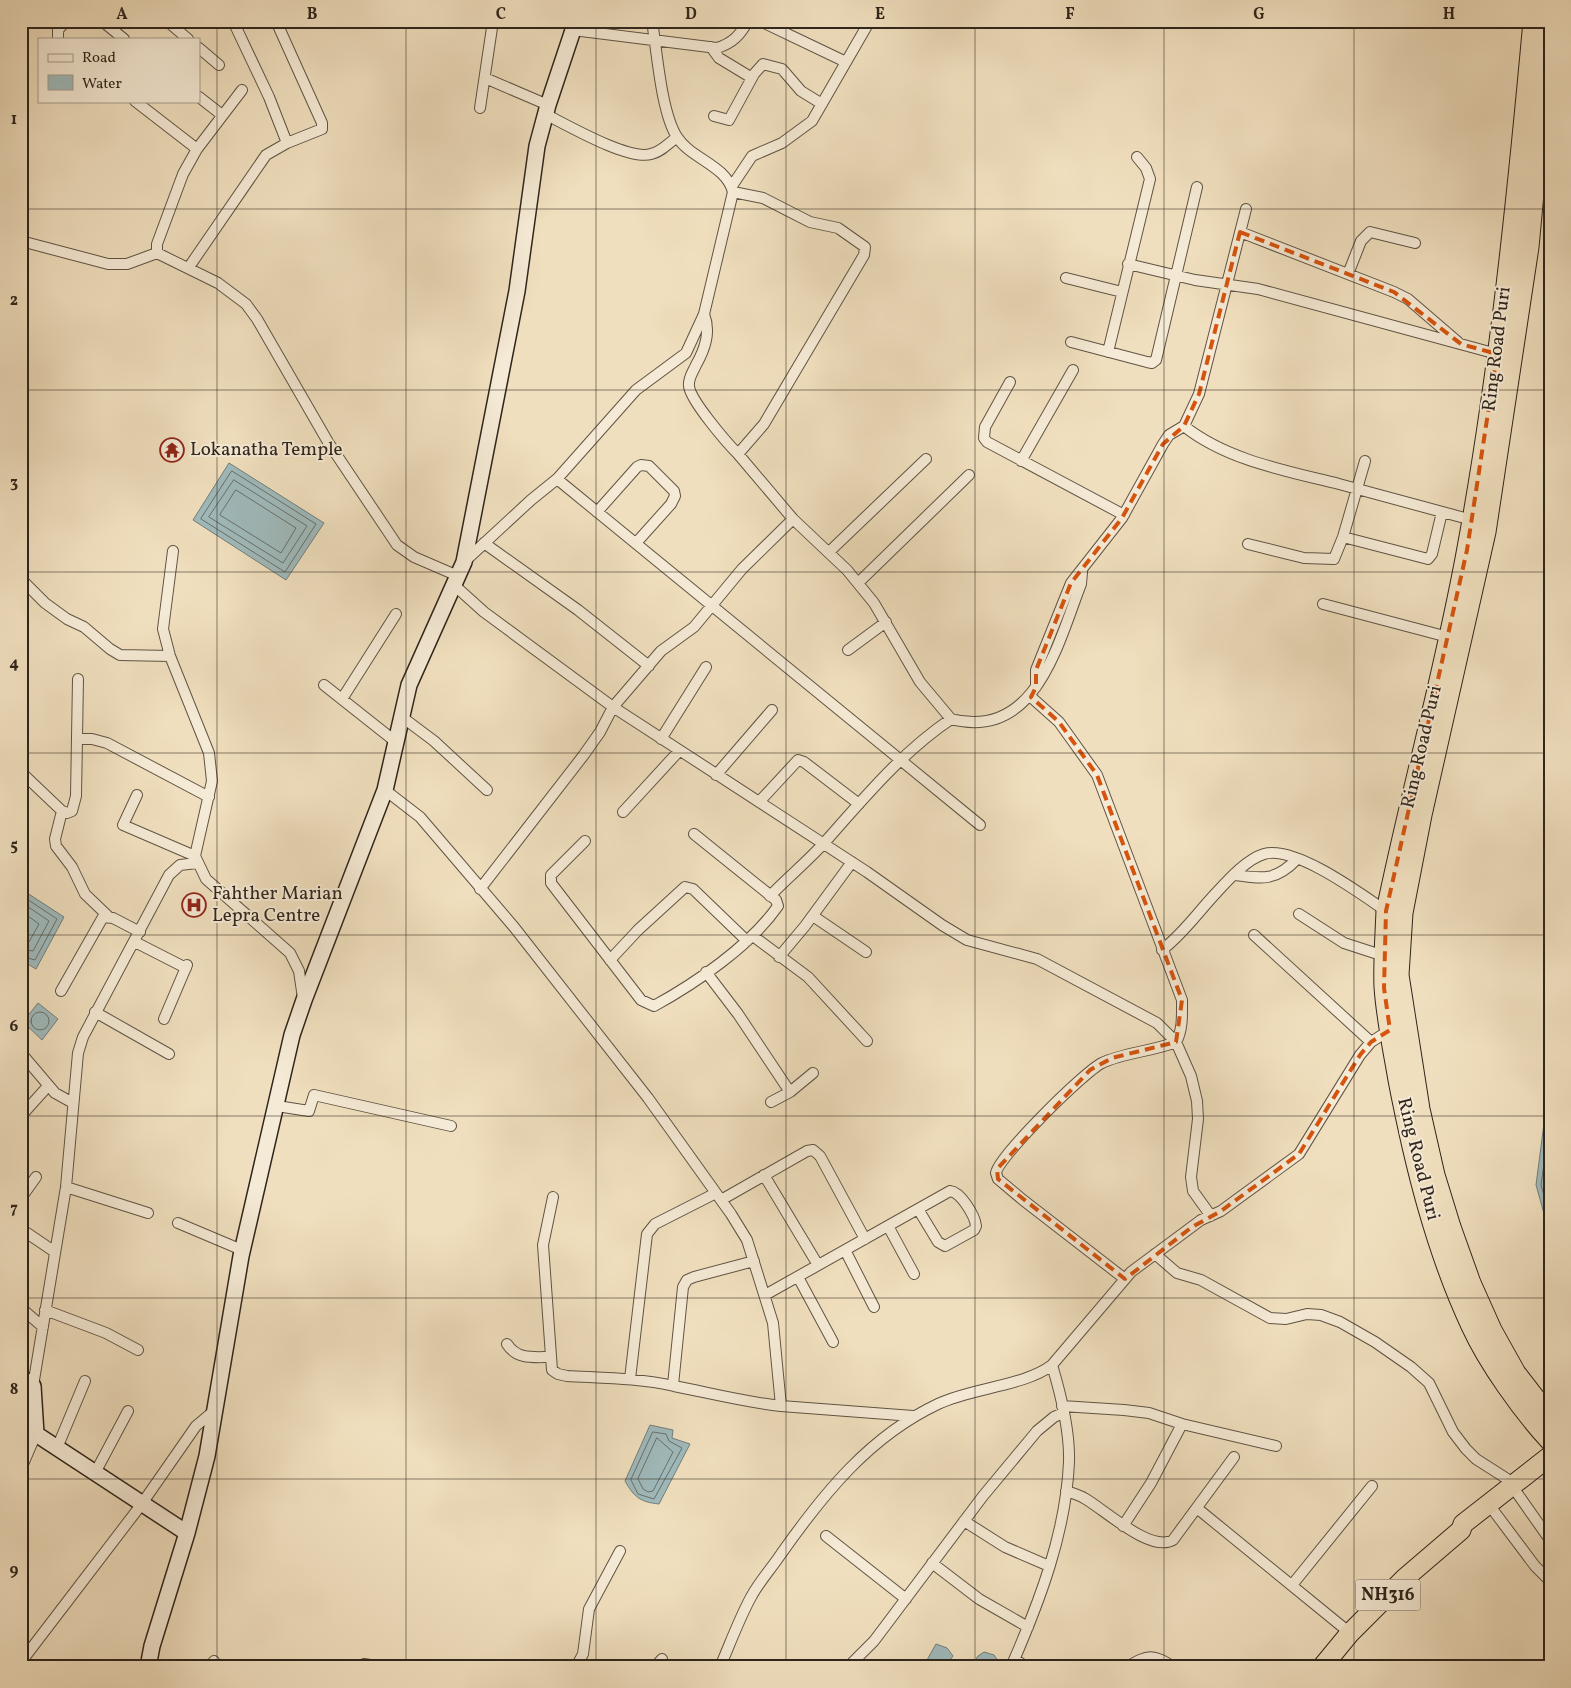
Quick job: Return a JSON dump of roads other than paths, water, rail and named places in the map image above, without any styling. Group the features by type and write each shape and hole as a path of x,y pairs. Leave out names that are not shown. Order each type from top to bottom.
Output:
{"highway":[{"name":"Ring Road Puri","path":"1534,21 1497,354 1472,520 1448,637 1386,911 1384,988 1407,1126 1428,1208 1450,1272 1472,1327 1497,1370 1548,1425"},
{"name":"Ring Road Puri","path":"1548,1425 1492,1330 1471,1283 1451,1227 1435,1175 1420,1109 1399,975 1403,913 1422,815 1486,532 1529,247 1550,21"},
{"path":"1545,1468 1542,1450 1548,1425"},
{"name":"NH316","path":"1322,1667 1350,1633 1405,1578 1460,1530 1463,1524 1545,1468"},
{"name":"NH316","path":"1460,1530 1467,1530 1516,1489"}],"street":[{"path":"58,38 58,30 66,21"},
{"path":"102,21 123,38"},
{"path":"167,21 187,38"},
{"path":"233,21 270,97 287,143"},
{"path":"189,267 266,155 287,143 319,132 322,126 276,21"},
{"path":"480,108 493,21"},
{"path":"652,21 667,110 677,137 686,147 723,175 733,189 764,198 810,222 842,230 863,245 865,252 764,424 738,454"},
{"path":"148,1667 152,1646 188,1533 207,1456 242,1250 292,1035 385,790 410,685 464,562 517,291 536,146 546,109 575,26 655,41 711,48 730,44 740,34 748,21"},
{"path":"760,21 846,62"},
{"path":"464,562 557,479 636,390 686,352 704,314 733,189 752,156 782,143 812,121 868,24"},
{"path":"711,48 719,58 752,78"},
{"path":"200,49 219,65"},
{"path":"714,116 729,120 752,78 763,64 782,69 801,91 822,104"},
{"path":"485,78 546,109 611,146 637,154 652,154 677,137"},
{"path":"242,90 196,149 183,174 165,220 157,244 157,253 161,257 189,267 218,282 246,304 257,319 328,442 377,518 397,545 414,557 456,580 492,617 613,707 852,862 967,940 1037,959 1086,987 1157,1023 1176,1042 1192,1076 1198,1119 1190,1177 1193,1191 1211,1216"},
{"path":"200,98 222,115"},
{"path":"136,102 196,149"},
{"path":"1108,352 1150,180 1146,168 1138,157"},
{"path":"1071,342 1147,362 1152,363 1156,360 1196,188"},
{"path":"704,314 707,322 707,336 689,379 689,390 725,440 793,519 829,552 858,583 886,622 920,682 951,720 967,724 1000,718 1031,697 1036,687 1036,670 1071,582 1082,572 1124,515 1163,444 1169,436 1184,426 1206,374 1246,209"},
{"path":"1240,232 1408,299 1461,344"},
{"path":"1348,274 1360,241 1370,232 1415,243"},
{"path":"21,241 108,264 127,264 157,253"},
{"path":"1128,264 1176,276 1258,289 1497,354"},
{"path":"1066,278 1122,292"},
{"path":"1021,461 1073,370"},
{"path":"1010,382 986,427 984,438 1021,461 1124,515"},
{"path":"1184,426 1203,441 1224,450 1472,520"},
{"path":"829,552 926,459"},
{"path":"1248,544 1304,558 1329,560 1337,556 1365,461"},
{"path":"597,512 637,466 641,464 649,466 674,491 675,496 671,504 636,543"},
{"path":"858,583 968,475"},
{"path":"557,479 980,825"},
{"path":"1343,537 1428,559 1432,554 1442,512"},
{"path":"480,889 583,756 613,707 662,651 694,627 742,569 793,519"},
{"path":"484,543 578,610 649,666"},
{"path":"173,551 163,629 170,656 209,753 212,782 196,859 206,879 290,953 299,971 304,1000"},
{"path":"21,579 45,603 67,619 84,627 120,655 170,656"},
{"path":"1323,604 1448,637"},
{"path":"342,699 396,614"},
{"path":"848,650 886,622"},
{"path":"661,739 706,667"},
{"path":"21,772 62,811 67,813 72,811 75,804 78,739 78,679"},
{"path":"324,685 396,742"},
{"path":"1031,697 1059,722 1097,775 1182,1000 1181,1028 1176,1042"},
{"path":"716,775 772,710"},
{"path":"402,717 434,742 487,790"},
{"path":"770,896 823,844 900,760 917,744 951,720"},
{"path":"78,739 92,739 107,743 209,797"},
{"path":"623,812 679,751"},
{"path":"759,802 795,763 802,760 859,804"},
{"path":"385,790 420,818 514,927 642,1090 747,1240 773,1323 780,1406"},
{"path":"136,795 123,825 196,859"},
{"path":"62,811 54,839 56,846 72,867 86,894 108,916 140,932"},
{"path":"585,841 551,875 550,879 641,1000 654,1006 682,990 750,939 779,903 694,834"},
{"path":"1162,950 1181,936 1218,890 1244,866 1266,853 1280,853 1338,878 1386,911"},
{"path":"21,1469 36,1434 27,1382 43,1327 66,1187 78,1053 83,1037 95,1012 135,942 169,875 180,865 196,859"},
{"path":"1235,875 1263,878 1273,876 1287,870 1297,860"},
{"path":"779,957 813,916 852,862"},
{"path":"610,960 638,930 684,888 693,889 750,939 808,977 867,1041"},
{"path":"1299,914 1344,942 1384,956"},
{"path":"61,991 100,921 108,916"},
{"path":"813,916 866,952"},
{"path":"1254,936 1371,1042"},
{"path":"135,942 187,966 164,1019"},
{"path":"706,972 738,1014 790,1092"},
{"path":"95,1012 169,1054"},
{"path":"720,1667 750,1598 815,1506 869,1449 913,1416 957,1395 1029,1376 1052,1365 1131,1272 1196,1223 1221,1212 1299,1154 1360,1056 1371,1042 1390,1030"},
{"path":"1125,1279 998,1179 997,1169 1021,1139 1090,1070 1112,1058 1136,1054 1176,1042"},
{"path":"21,1053 48,1086 73,1102"},
{"path":"771,1102 790,1092 812,1073"},
{"path":"21,1116 48,1086"},
{"path":"277,1106 309,1111 314,1095 451,1126"},
{"path":"630,1379 647,1234 656,1224 764,1175 808,1151 817,1152 865,1239"},
{"path":"764,1175 818,1265"},
{"path":"21,1198 36,1177"},
{"path":"66,1187 148,1214"},
{"path":"765,1295 945,1192 954,1191 974,1218 976,1226 974,1230 945,1246 938,1242 918,1209"},
{"path":"553,1197 543,1245 552,1370 558,1374 630,1379 673,1385 751,1403 913,1416"},
{"path":"178,1223 242,1250"},
{"path":"888,1226 914,1274"},
{"path":"21,1229 55,1252"},
{"path":"845,1250 874,1307"},
{"path":"1155,1254 1177,1273 1201,1280 1270,1318 1286,1319 1307,1314 1321,1316 1348,1326 1411,1367 1429,1383 1453,1432 1476,1459 1516,1489 1550,1540"},
{"path":"673,1385 683,1287 687,1280 754,1262"},
{"path":"798,1276 833,1342"},
{"path":"21,1308 43,1327"},
{"path":"45,1310 106,1333 138,1350"},
{"path":"507,1344 512,1352 522,1356 551,1357"},
{"path":"1026,1667 1013,1663 1028,1628 1049,1566 1066,1491 1068,1448 1052,1365"},
{"path":"56,1448 86,1381"},
{"path":"95,1473 128,1410"},
{"path":"21,1662 141,1505 196,1426 215,1410"},
{"path":"848,1667 874,1641 964,1521 1037,1431 1062,1410 1124,1410 1149,1414 1182,1424 1276,1446"},
{"path":"1122,1526 1151,1482 1182,1424"},
{"path":"36,1434 141,1505 188,1533"},
{"path":"1066,1491 1083,1497 1122,1526 1167,1544 1173,1540 1198,1509 1234,1457"},
{"path":"1292,1585 1372,1486"},
{"path":"1198,1509 1350,1633"},
{"path":"1493,1510 1535,1566 1550,1581"},
{"path":"964,1521 1006,1547 1049,1566"},
{"path":"826,1536 906,1599"},
{"path":"576,1667 583,1654 589,1609 620,1551"},
{"path":"932,1563 979,1599 1028,1628"},
{"path":"1128,1667 1145,1657 1151,1656 1174,1667"},
{"path":"364,1664 383,1667"}],"water":[{"path":"229,463 324,523 286,580 193,520"},
{"path":"21,889 64,917 36,969 21,960"},
{"path":"38,1003 58,1019 42,1040 23,1022"},
{"path":"1550,1077 1550,1235 1536,1185"},
{"path":"650,1425 673,1430 672,1438 690,1444 659,1504 638,1498 625,1481"},
{"path":"936,1644 947,1648 953,1656 945,1667 923,1667"},
{"path":"984,1652 994,1655 1002,1667 971,1667 978,1656"}],"place":[{"name":"Lokanatha Temple","path":"172,450"},
{"name":"Fahther Marian Lepra Centre","path":"194,905"}]}
